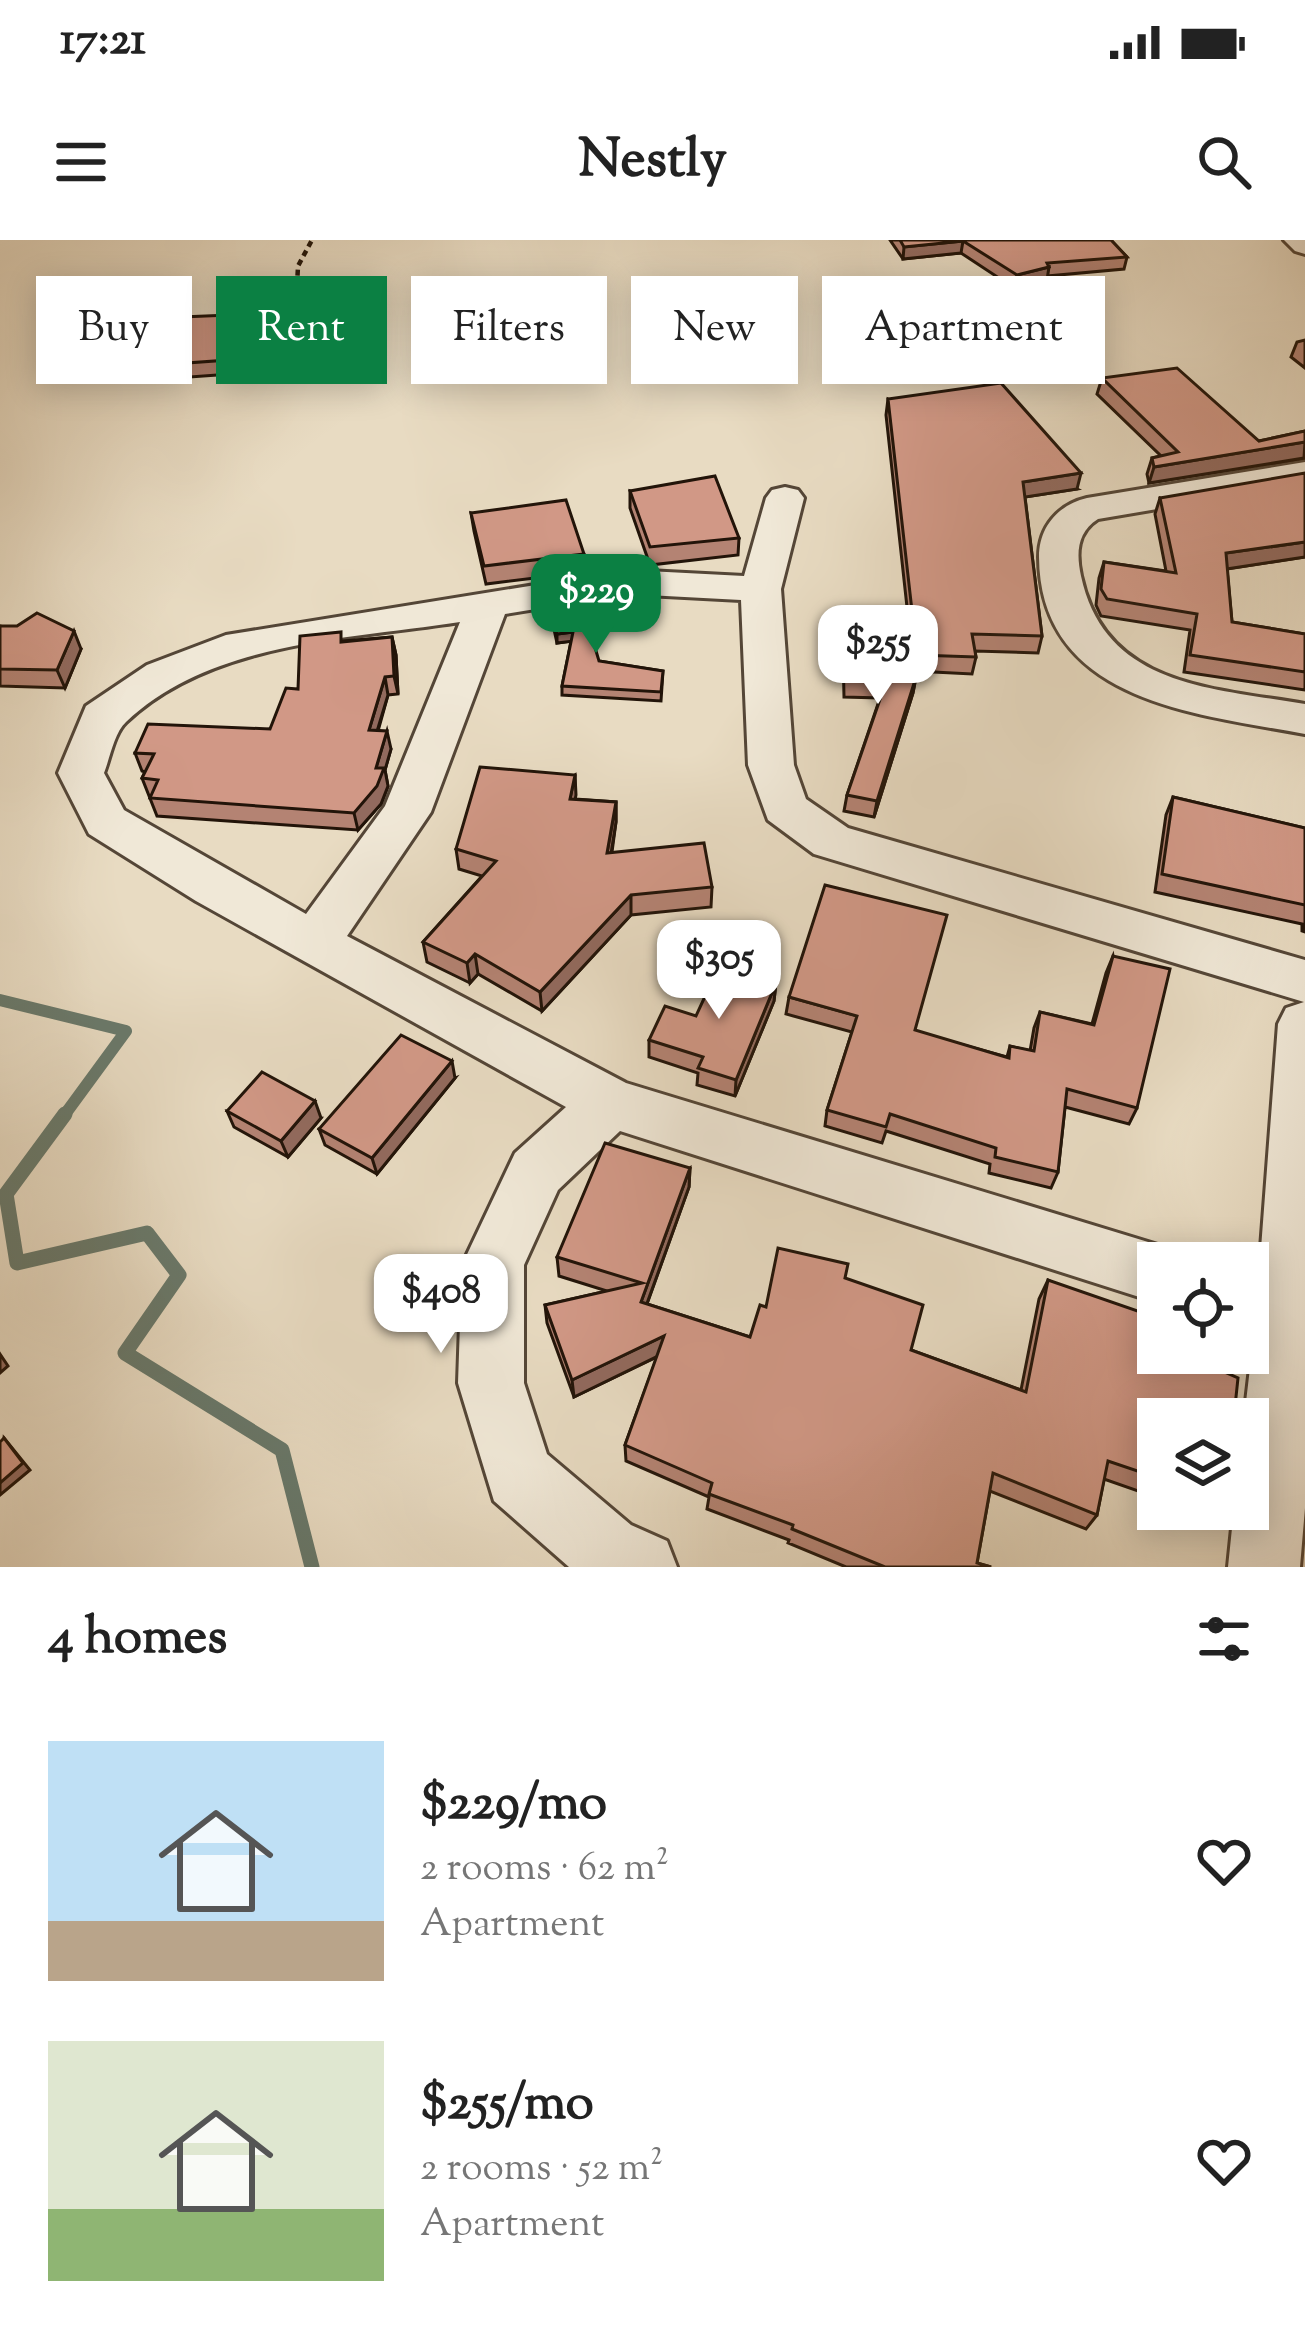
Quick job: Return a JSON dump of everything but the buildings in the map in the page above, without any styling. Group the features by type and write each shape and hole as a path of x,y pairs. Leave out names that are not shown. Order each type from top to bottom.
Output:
{"street":[{"path":"1305,472 1087,509 1071,517 1061,531 1058,553 1061,589 1078,638 1100,660 1161,690 1305,719"},
{"path":"784,498 761,589 771,765 785,808 831,841 1305,981"},
{"path":"761,589 628,581 241,644 162,675 102,716 80,773 106,822 314,943 610,1103 1137,1267"},
{"path":"314,943 407,812 489,602"},
{"path":"1269,1300 1305,1024"},
{"path":"610,1103 536,1172 493,1265 491,1383 519,1476 605,1551 641,1567"},
{"path":"1264,1567 1267,1374"}],"path":[{"path":"298,276 312,240"}],"waterway":[{"path":"0,1000 126,1031 63,1117"},
{"path":"65,1114 6,1194 17,1263 147,1233 179,1275 125,1353 282,1450 312,1567"}]}
